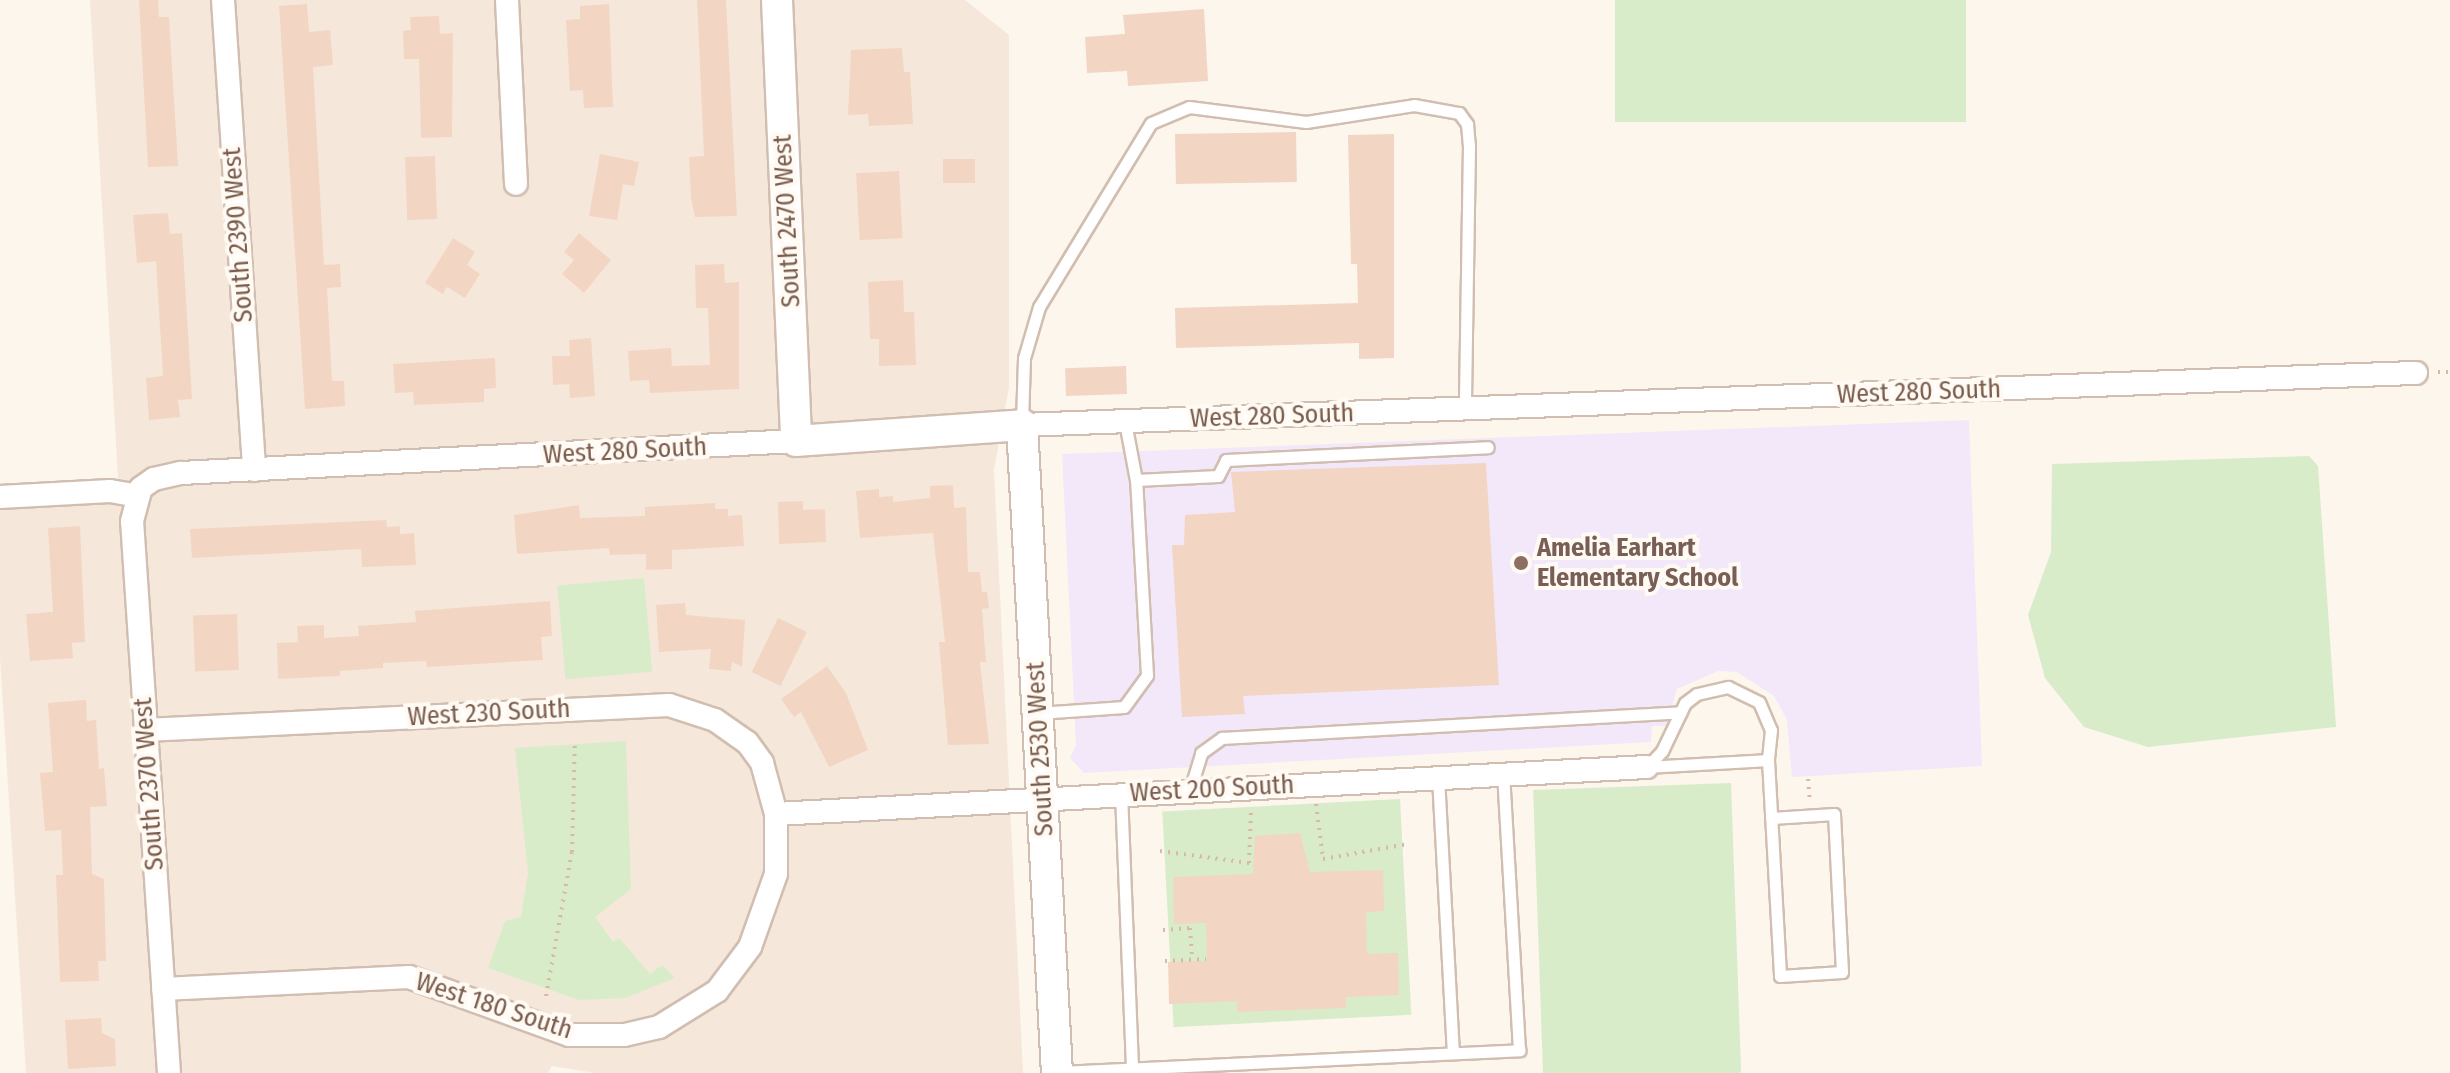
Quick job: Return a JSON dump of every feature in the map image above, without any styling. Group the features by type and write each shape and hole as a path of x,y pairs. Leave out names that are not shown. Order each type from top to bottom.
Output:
{"street":[{"name":"South 2390 West","path":"223,0 254,470"},
{"path":"507,0 516,184"},
{"name":"South 2470 West","path":"777,0 796,441"},
{"name":"West 280 South","path":"137,496 165,475 796,441 1022,425 2416,373"},
{"name":"South 2530 West","path":"1022,425 1057,1072"},
{"path":"0,497 110,491 137,496"},
{"name":"South 2370 West","path":"137,496 132,521 169,1073"},
{"name":"West 230 South","path":"145,730 669,705 715,720 747,742 762,763 776,814"},
{"name":"West 200 South","path":"776,814 1042,797 1647,767"},
{"name":"West 180 South","path":"163,989 409,977 569,1035 624,1035 659,1027 717,991 750,947 776,874 776,814"}],"lane":[{"path":"1022,425 1024,358 1039,307 1151,123 1189,107 1306,122 1414,105 1459,113 1467,124 1469,145 1465,409"},
{"path":"1037,713 1124,707 1139,693 1147,675 1136,480 1125,422"},
{"path":"1136,480 1218,476 1226,460 1488,447"},
{"path":"1647,767 1662,751 1685,703 1712,687 1743,692 1768,714 1768,760 1771,818 1780,976 1842,972 1834,814 1771,818"},
{"path":"1190,790 1201,753 1222,738 1680,712"},
{"path":"1647,767 1768,760"},
{"path":"1057,1072 1519,1050 1503,774"},
{"path":"1438,777 1453,1053"},
{"path":"1121,793 1132,1068"}],"path":[{"path":"546,996 572,852 575,740"},
{"path":"1316,801 1323,859 1408,844"},
{"path":"1160,851 1249,863 1251,804"},
{"path":"1163,930 1190,928 1192,960"},
{"path":"1165,961 1206,959"}],"shaded area":[{"path":"90,0 965,0 1009,35 1009,387 994,470 1023,1073 595,1073 552,1066 548,1073 26,1073 0,657 0,501 119,494"},
{"name":"Amelia Earhart Elementary School","path":"1969,420 1982,766 1792,777 1787,720 1774,696 1737,672 1718,671 1677,689 1666,726 1652,726 1651,742 1084,773 1070,758 1076,745 1062,454"}],"green space":[{"path":"1615,0 1966,0 1966,122 1615,122"},
{"path":"2309,456 2318,466 2336,727 2148,747 2084,727 2045,678 2028,615 2051,552 2052,464"},
{"path":"644,578 652,672 566,679 557,586"},
{"path":"626,741 631,889 595,917 613,942 619,938 650,974 662,965 675,978 625,998 579,1000 488,968 505,921 521,917 528,873 515,748"},
{"path":"1731,783 1741,1073 1543,1073 1533,790"},
{"path":"1400,799 1411,1015 1174,1027 1162,811"}],"building":[{"path":"139,0 158,0 159,17 169,17 178,166 148,167"},
{"path":"697,0 726,0 737,216 695,217 691,198 689,157 704,156"},
{"path":"307,4 309,32 330,30 333,65 313,67 324,265 340,264 341,287 327,288 332,381 344,381 345,406 305,409 279,6"},
{"path":"609,4 613,107 584,108 583,90 570,91 566,20 580,19 580,6"},
{"path":"1204,9 1208,81 1128,86 1127,71 1087,73 1085,37 1125,34 1123,15"},
{"path":"439,16 440,34 453,33 452,137 421,138 419,59 404,59 403,31 411,30 410,17"},
{"path":"902,48 904,72 910,72 913,124 869,126 868,114 848,115 851,50"},
{"path":"1296,132 1297,182 1176,184 1175,134"},
{"path":"1394,134 1394,358 1359,359 1359,343 1176,348 1175,308 1358,303 1357,264 1351,264 1348,135"},
{"path":"600,154 639,162 634,186 623,184 617,220 589,216"},
{"path":"435,156 437,219 407,220 405,157"},
{"path":"943,159 975,159 975,183 943,183"},
{"path":"899,171 903,238 860,240 856,173"},
{"path":"168,213 170,234 182,233 192,399 178,400 180,417 149,420 146,378 163,376 156,261 137,263 133,215"},
{"path":"579,233 611,260 584,293 562,274 574,260 564,252"},
{"path":"453,238 475,252 467,265 480,274 465,298 447,287 443,294 425,283"},
{"path":"724,264 725,283 739,282 739,389 650,393 649,380 630,381 628,351 671,348 672,366 710,365 708,308 696,308 695,265"},
{"path":"903,280 904,312 914,312 916,365 879,366 879,339 870,339 868,282"},
{"path":"591,338 595,396 570,398 569,384 553,385 552,356 570,356 569,340"},
{"path":"495,358 496,388 484,389 484,402 414,405 413,392 395,393 393,364"},
{"path":"1126,366 1127,394 1066,396 1065,368"},
{"name":"Amelia Earhart Elementary School","path":"1486,463 1499,685 1243,696 1245,714 1182,717 1172,545 1184,545 1185,515 1235,512 1231,472"},
{"path":"953,485 954,508 966,507 968,572 980,572 982,592 987,592 989,608 982,609 986,662 980,662 989,744 948,745 939,642 945,642 933,533 860,538 856,491 879,489 879,497 893,496 893,502 930,498 930,486"},
{"path":"803,501 803,510 825,509 826,542 779,544 778,502"},
{"path":"715,503 715,509 728,509 728,516 742,515 744,546 672,550 672,569 646,570 646,554 610,555 609,548 517,554 514,515 579,505 580,518 645,516 645,507"},
{"path":"386,520 387,527 400,526 400,534 414,533 416,565 362,567 361,549 192,558 190,529"},
{"path":"80,526 85,642 72,643 73,658 30,661 26,614 53,612 48,528"},
{"path":"550,601 552,636 541,637 543,660 427,667 426,661 383,663 383,668 340,671 340,676 278,679 277,643 298,642 297,626 324,625 324,638 359,636 358,626 416,622 415,611"},
{"path":"685,603 686,615 745,620 742,667 732,662 731,671 709,669 711,649 659,652 656,605"},
{"path":"237,614 239,670 195,672 193,616"},
{"path":"778,618 807,632 780,686 752,672"},
{"path":"827,666 846,693 868,750 829,767 801,712 794,717 781,699"},
{"path":"86,700 87,721 96,720 99,769 104,768 107,806 90,807 92,874 104,879 106,961 98,961 99,981 60,982 56,875 63,875 61,830 45,831 40,773 53,772 48,703"},
{"path":"1300,833 1310,872 1383,870 1384,911 1366,912 1367,954 1398,953 1399,995 1346,997 1346,1008 1237,1012 1237,1001 1169,1004 1168,962 1207,961 1206,923 1174,924 1173,877 1253,874 1255,836"},
{"path":"101,1018 102,1033 115,1039 116,1066 68,1069 65,1020"}],"place":[{"name":"Amelia Earhart Elementary School","path":"1521,563"}]}
